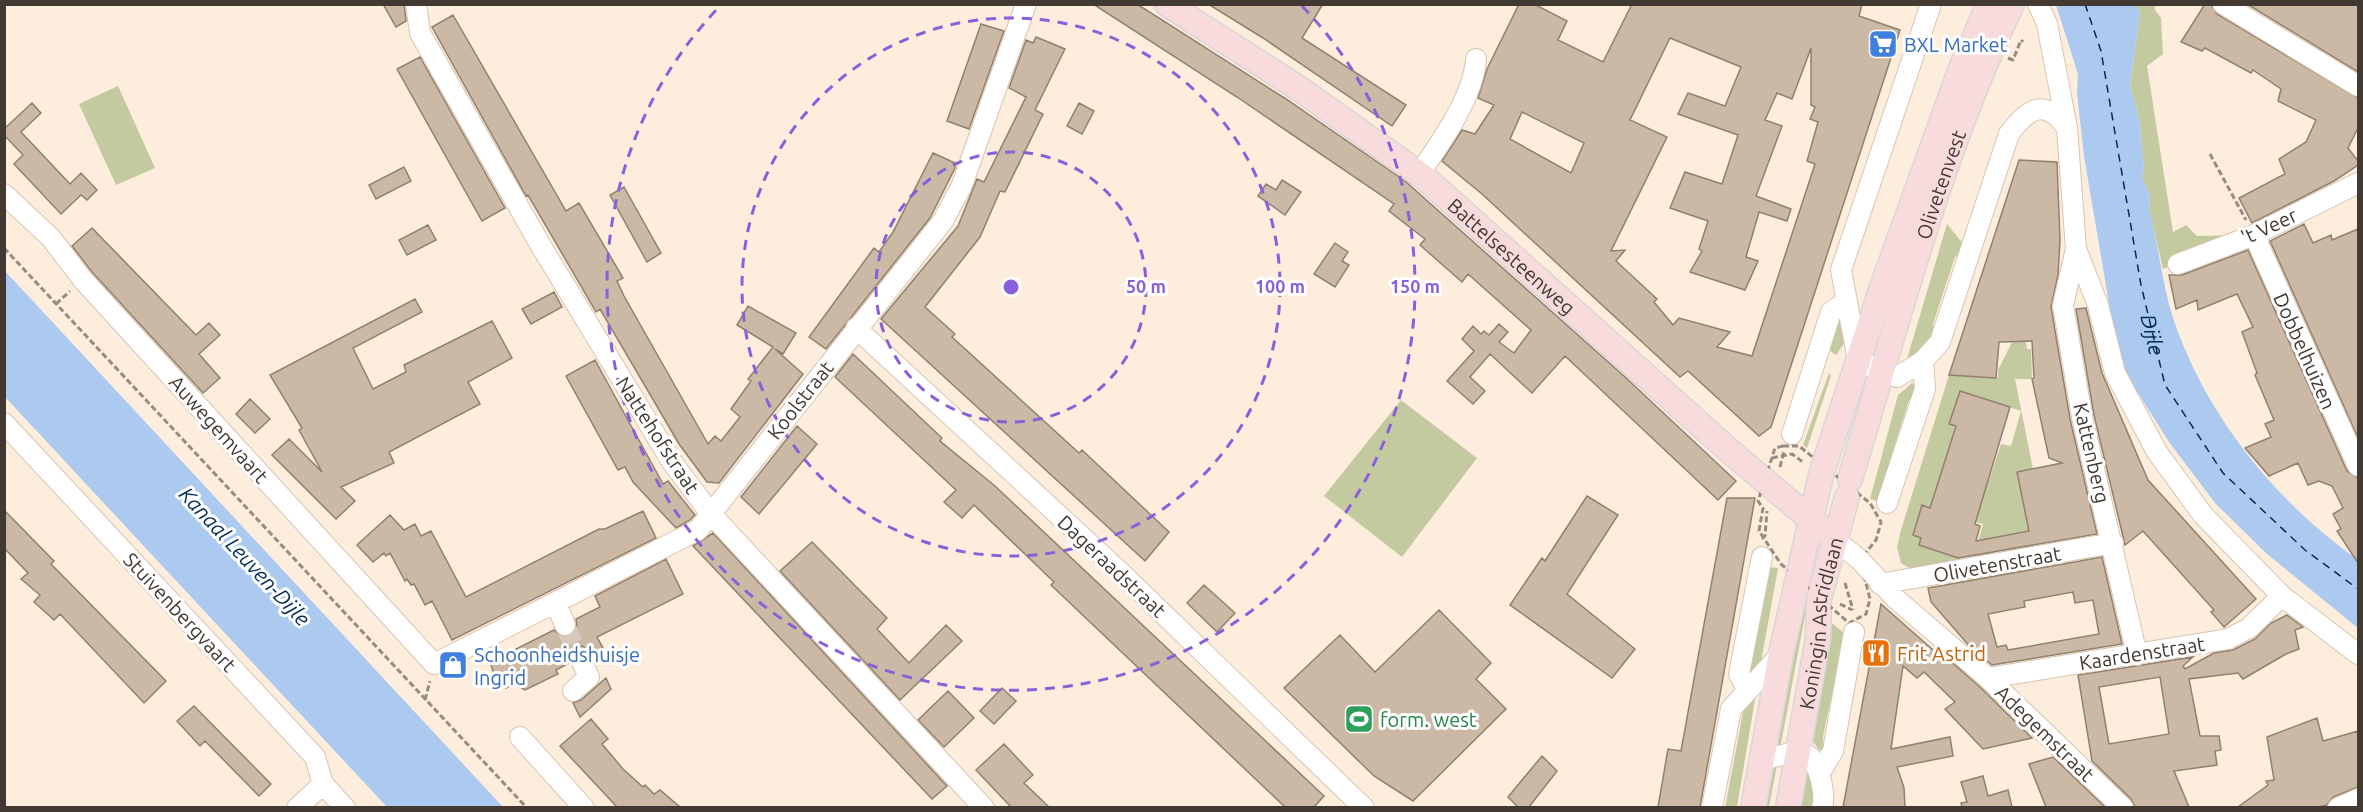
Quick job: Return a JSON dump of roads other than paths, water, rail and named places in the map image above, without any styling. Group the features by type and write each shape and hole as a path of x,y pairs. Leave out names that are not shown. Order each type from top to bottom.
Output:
{"main road":[{"name":"Battelsesteenweg","path":"1167,4 1300,89 1419,174 1810,521 1834,539"},
{"name":"Olivetenvest","path":"1821,475 1858,361 1960,71 1989,4"},
{"name":"Olivetenvest","path":"1848,488 1946,171 1979,77 2012,4"},
{"name":"Koningin Astridlaan","path":"1753,807 1780,654 1821,475"},
{"name":"Koningin Astridlaan","path":"1788,807 1818,638 1819,599 1848,488"}],"street":[{"name":"Nattehofstraat","path":"416,4 420,33 541,246 672,462 711,514 984,807"},
{"name":"Koolstraat","path":"434,664 698,530 943,221 962,185 1026,4"},
{"name":"Olivetenvest","path":"1858,361 1841,270 1931,4"},
{"path":"2038,4 2047,24 2067,128 2076,249 2098,305 2115,373 2157,452 2203,515 2282,596 2358,654"},
{"path":"2223,4 2358,86"},
{"path":"1419,174 1439,146 1475,77 1476,59"},
{"path":"1858,361 1898,377 1923,361 1940,342 2008,134 2023,115 2042,108 2056,113 2067,128"},
{"name":"'t Veer","path":"2178,264 2254,235 2358,183"},
{"name":"Auwegemvaart","path":"4,194 51,238 83,280 434,664"},
{"name":"Dobbelhuizen","path":"2254,235 2358,466"},
{"name":"Kattenberg","path":"2076,249 2063,305 2082,417 2113,543 2137,655"},
{"path":"1792,434 1831,312 1847,301"},
{"name":"Dageraadstraat","path":"856,328 1118,570 1365,807"},
{"path":"1887,503 1925,389 1923,361"},
{"name":"Stuivenbergvaart","path":"4,423 315,757 323,784 345,807"},
{"name":"Adegemstraat","path":"1834,539 1860,560 1880,584 1988,678 2123,807"},
{"name":"Olivetenstraat","path":"1880,584 2113,543"},
{"path":"1748,690 1739,674 1762,557"},
{"name":"Kaardenstraat","path":"1988,678 2228,639 2249,628 2282,596"},
{"path":"555,603 565,625"},
{"name":"Koningin Astridlaan","path":"1819,774 1833,751 1854,632"},
{"name":"Koningin Astridlaan","path":"1712,807 1731,710 1780,654"},
{"path":"573,692 589,677 580,658"},
{"path":"520,737 584,807"},
{"path":"1761,760 1799,751 1812,758 1819,774 1824,801 1822,807"},
{"path":"297,807 323,784"},
{"path":"2338,807 2358,799"}],"water":[{"name":"Dijle","path":"2056,5 2136,5 2140,12 2130,85 2139,118 2144,167 2142,177 2150,196 2149,209 2166,294 2174,321 2205,391 2225,424 2248,455 2299,512 2358,560 2358,628 2267,554 2215,503 2169,442 2128,377 2116,345 2084,156 2077,93 2078,74"},
{"name":"Kanaal Leuven-Dijle","path":"5,271 503,807 387,807 5,397"}],"tunnel":[{"path":"565,625 580,658"}],"place":[{"name":"BXL Market","path":"1883,44"},
{"name":"Frit Astrid","path":"1876,653"},
{"name":"Schoonheidshuisje Ingrid","path":"453,665"},
{"name":"form. west","path":"1359,719"}]}
